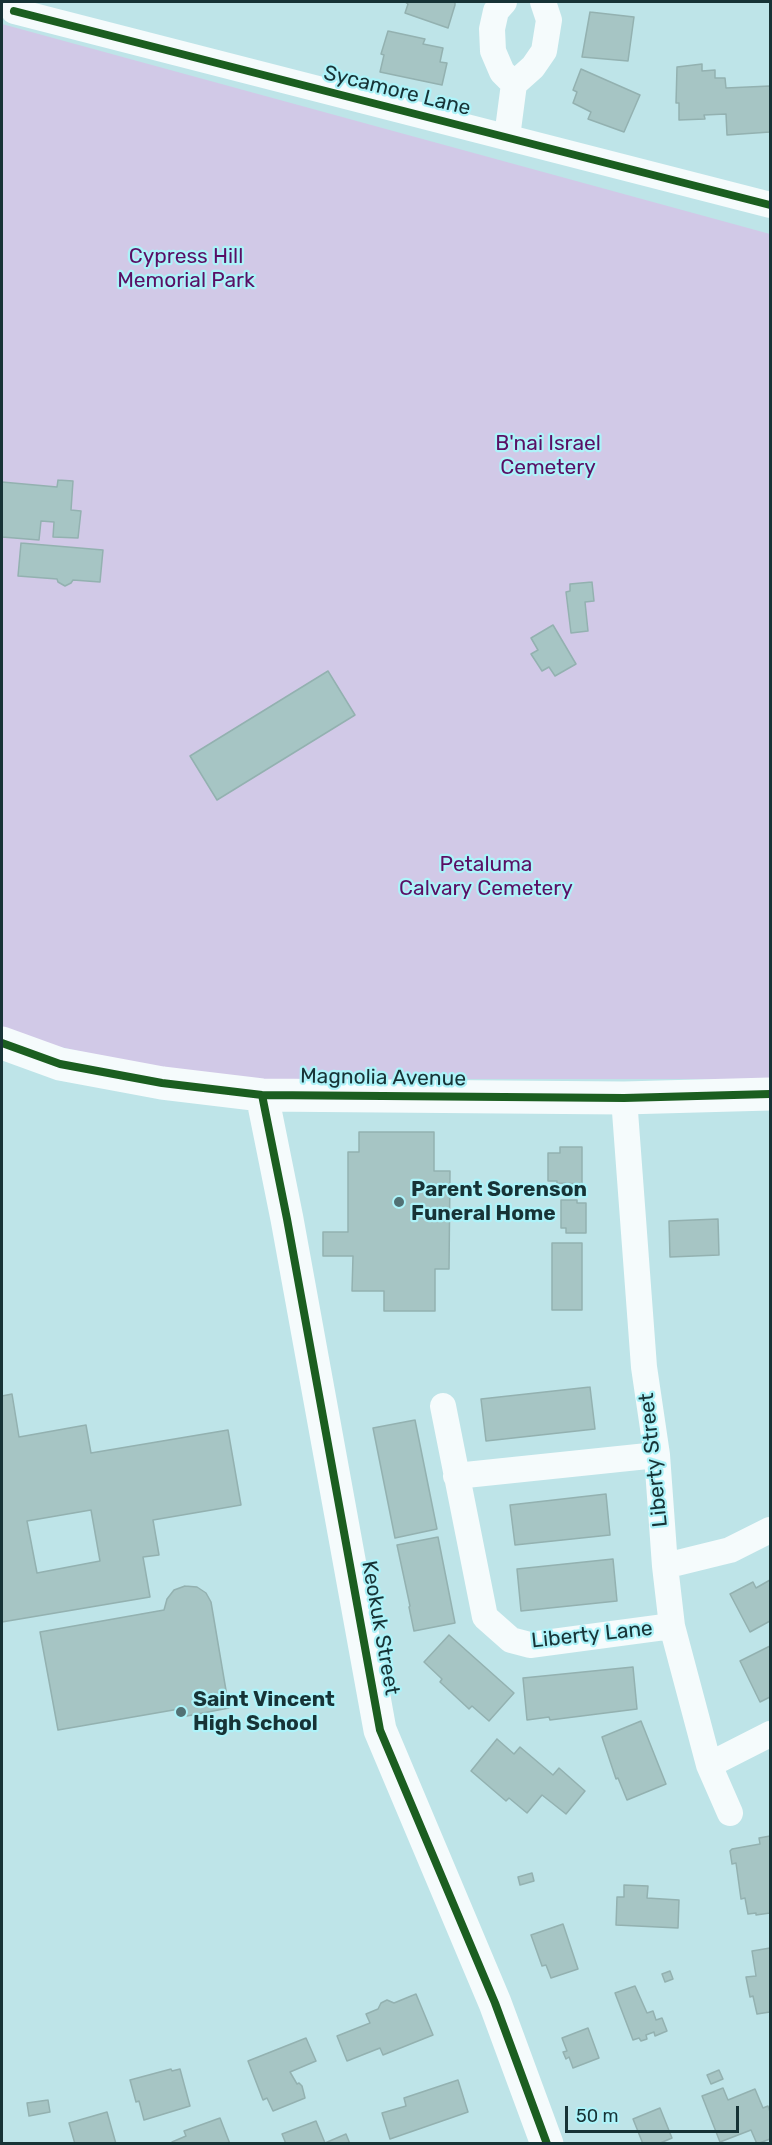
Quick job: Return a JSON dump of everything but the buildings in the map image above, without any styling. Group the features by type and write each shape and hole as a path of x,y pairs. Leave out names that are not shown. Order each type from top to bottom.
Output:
{"street":[{"path":"504,2 496,11 492,29 493,51 502,72 514,84"},
{"path":"507,137 514,84 533,67 544,51 549,20 543,2"},
{"name":"Sycamore Lane","path":"14,11 771,205"},
{"name":"Magnolia Avenue","path":"2,1043 60,1064 162,1083 262,1095 624,1098 771,1095"},
{"name":"Keokuk Street","path":"262,1095 291,1241 380,1730 495,2003 547,2144"},
{"name":"Liberty Street","path":"624,1098 644,1367 657,1455 672,1626 709,1765 730,1813"},
{"name":"Liberty Lane","path":"443,1406 485,1617 511,1640 530,1646 672,1626"},
{"path":"456,1476 657,1455"},
{"path":"665,1566 730,1550 771,1530"},
{"path":"709,1765 771,1734"}],"green space":[{"path":"2,24 770,234 770,1079 195,1077 2,1034"}],"cycle path":[{"path":"14,11 770,205"},
{"path":"2,1043 60,1064 162,1083 262,1095 624,1098 770,1094"},
{"path":"262,1095 287,1219 380,1730 495,2003 547,2144"}],"place":[{"name":"Parent Sorenson Funeral Home","path":"399,1202"},
{"name":"Saint Vincent High School","path":"181,1712"}],"park label":[{"name":"Cypress Hill Memorial Park","path":"186,269"},
{"name":"B'nai Israel Cemetery","path":"548,456"},
{"name":"Petaluma Calvary Cemetery","path":"486,877"}]}
